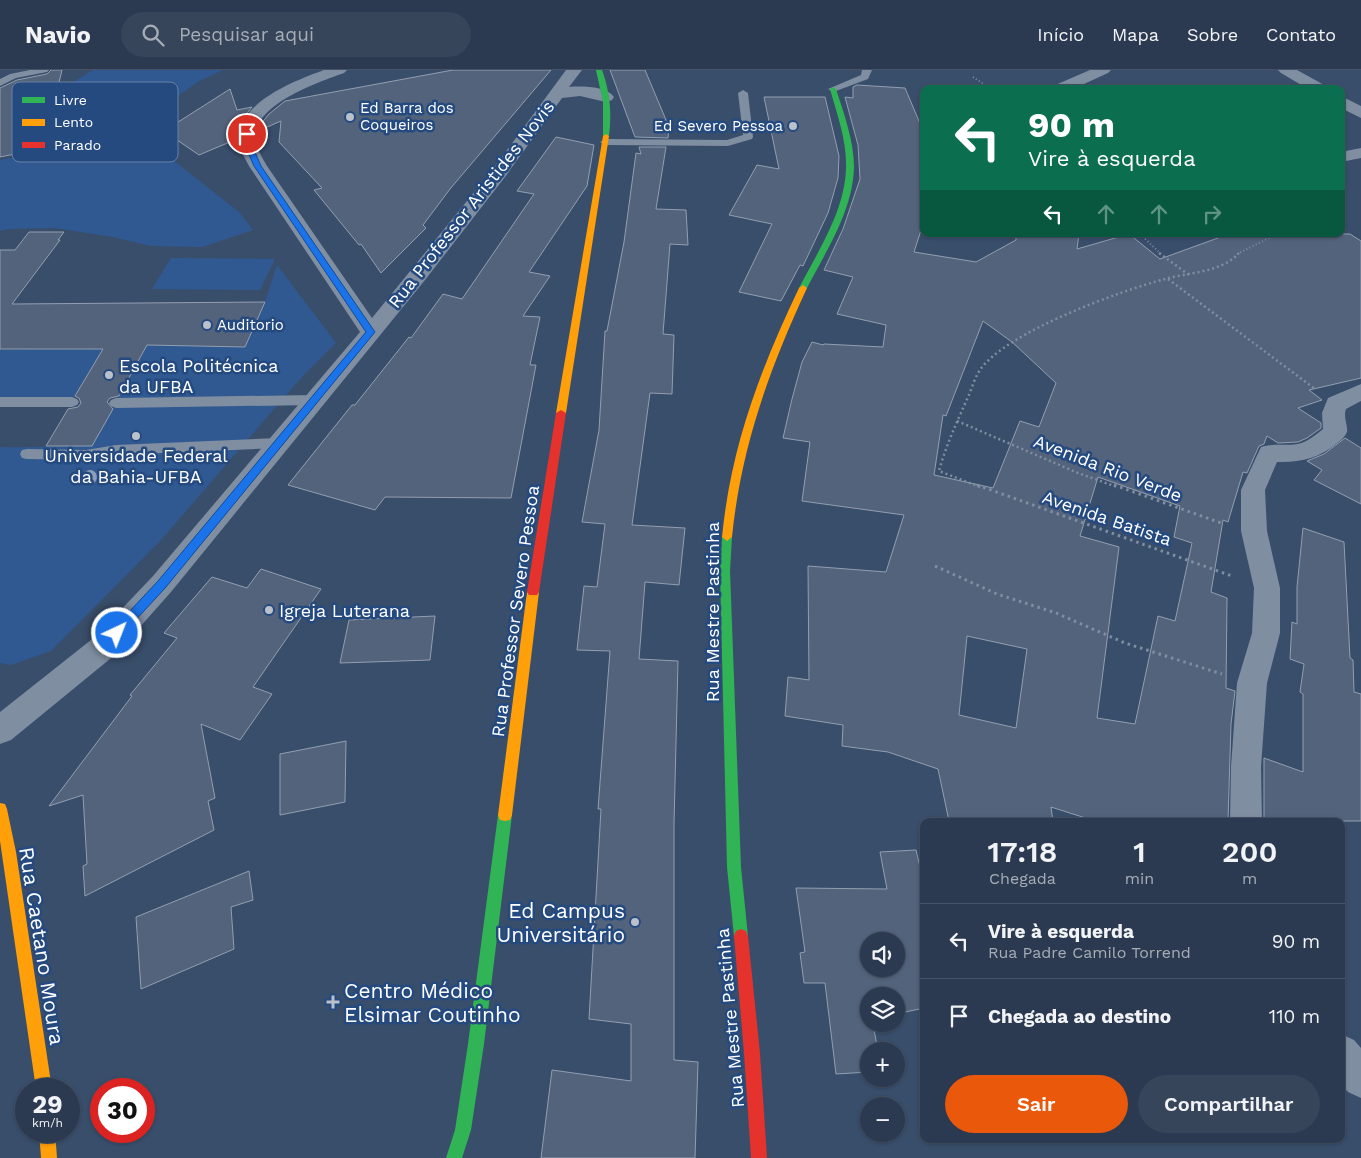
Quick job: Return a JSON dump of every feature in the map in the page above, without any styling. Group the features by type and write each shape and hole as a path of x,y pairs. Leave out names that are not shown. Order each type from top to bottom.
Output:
{"street":[{"path":"339,70 296,87 269,103 253,118 247,134 250,150 258,166 371,332"},
{"name":"Rua Professor Aristides Novis","path":"0,730 106,645 162,584 418,276 499,173 574,70"},
{"name":"Rua Professor Severo Pessoa","path":"454,1158 463,1130 476,1044 537,559 608,122 606,97 599,70"},
{"path":"1068,85 1103,70"},
{"path":"1286,70 1313,85"},
{"name":"Rua Mestre Pastinha","path":"759,1158 752,1053 734,867 725,571 727,522 735,469 749,422 790,315 834,222 849,177 849,157 834,89"},
{"path":"554,95 569,91 596,93 606,97"},
{"path":"1345,103 1361,113"},
{"path":"1345,156 1361,153"},
{"path":"1246,818 1246,767 1252,683 1266,633 1267,588 1254,531 1253,490 1269,453 1296,454 1317,447 1335,432 1333,413 1336,404 1361,392"},
{"name":"Rua Caetano Moura","path":"0,809 9,852 42,1078"},
{"path":"1345,1058 1361,1079"},
{"path":"47,1143 48,1158"}],"lane":[{"path":"0,83 13,76 44,70"},
{"path":"834,89 865,77 867,70"},
{"path":"605,142 728,143 748,137 743,93"},
{"path":"116,403 313,400"},
{"path":"0,402 72,402"},
{"path":"27,454 86,454 116,450 278,443"}],"path":[{"path":"973,78 984,85"},
{"path":"1143,237 1189,275"},
{"path":"956,420 980,370 994,354 1022,336 1104,298 1168,278 1189,275 1220,265 1233,259 1240,251 1270,237"},
{"path":"1168,278 1336,404"},
{"name":"Avenida Batista","path":"956,420 939,471 1267,588"},
{"name":"Avenida Rio Verde","path":"956,420 1078,473 1216,522 1254,531"},
{"path":"935,566 997,594 1056,614 1125,643 1252,683"}],"shaded area":[{"path":"93,70 223,70 199,81 178,96 178,82 73,82"},
{"path":"12,158 12,162 175,162 239,212 253,230 202,247 151,246 113,237 55,228 9,229 0,231 0,160"},
{"path":"171,258 275,259 260,290 152,289"},
{"path":"277,265 336,343 300,379 162,539 51,651 11,665 0,663 0,447 92,446 147,345 245,347 265,302"},
{"path":"103,349 69,407 0,407 0,350"}],"building":[{"path":"51,70 62,70 59,82 13,82 17,80 47,74"},
{"path":"453,70 551,70 450,189 423,225 426,228 381,273 361,244 359,245 314,190 322,188 279,142 281,121 258,131 269,114 285,101"},
{"path":"610,70 645,70 669,127 668,138 635,137"},
{"path":"12,82 12,155 0,157 0,88"},
{"path":"857,85 905,88 920,124 920,233 914,252 976,262 1016,240 1016,237 1079,237 1077,249 1119,237 1133,237 1160,259 1221,237 1345,237 1345,234 1350,234 1361,241 1361,378 1309,390 1322,400 1298,408 1321,423 1321,428 1298,442 1278,443 1267,436 1264,444 1259,446 1247,473 1243,472 1228,522 1223,520 1211,592 1227,598 1226,688 1235,691 1231,724 1228,818 1086,818 1051,807 1053,818 948,818 938,769 888,752 842,746 843,725 785,716 788,677 809,680 808,566 886,572 904,515 802,501 810,442 783,438 802,362 812,342 823,345 883,347 886,325 837,314 853,277 824,270 843,229 860,179 858,145 845,97 853,98 853,87","holes":["983,321 1012,342 1056,383 1039,427 1020,421 993,488 934,475 943,415 946,416","1098,477 1180,506 1174,537 1192,543 1175,621 1158,616 1135,724 1097,718 1119,547 1080,536","967,636 1027,649 1016,728 959,715"]},
{"path":"230,89 237,110 252,107 241,121 237,139 199,155 178,141 178,122"},
{"path":"764,97 825,97 839,156 838,178 828,213 803,266 800,265 781,301 739,292 772,224 729,215 757,165 779,169"},
{"path":"556,137 594,145 587,186 529,272 550,276 523,316 540,317 530,365 536,365 511,498 385,497 375,510 288,485 352,405 355,405 409,337 411,338 443,294 462,299 534,194 517,191"},
{"path":"639,147 666,147 656,209 686,210 688,245 670,244 663,334 674,335 672,394 650,393 632,525 685,528 679,585 645,582 639,659 678,661 674,824 674,1060 698,1062 695,1158 541,1158 552,1070 631,1081 631,1024 589,1019 601,809 598,809 610,651 577,650 584,586 597,587 605,524 582,522 599,430 605,331 607,331 624,242 636,153 641,154"},
{"name":"Escola Politécnica da UFBA","path":"29,232 64,232 12,304 265,302 245,347 147,345 119,396 110,398 107,402 113,409 92,446 46,446 68,409 78,407 81,403 79,398 75,396 103,349 0,349 0,250 15,250"},
{"path":"1345,438 1361,448 1361,504 1314,480 1322,470 1307,461 1324,454"},
{"path":"1303,528 1344,542 1350,658 1353,660 1354,692 1361,694 1361,821 1345,821 1345,818 1264,818 1264,758 1303,772 1303,694 1300,692 1304,664 1290,659 1292,622 1297,624 1297,587"},
{"path":"261,569 321,589 253,687 272,694 240,740 201,724 215,798 208,801 214,830 85,896 83,866 87,864 83,795 49,806 132,696 130,695 177,638 164,633 212,577 247,588"},
{"path":"435,616 430,660 340,663 349,620"},
{"path":"346,741 345,802 280,815 280,754"},
{"path":"916,850 920,867 920,1009 905,1012 905,987 860,987 860,1032 874,1032 876,1042 860,1042 860,1073 836,1074 825,983 804,983 800,953 805,952 796,888 887,889 880,852"},
{"path":"249,871 253,900 231,907 234,949 141,989 136,917"}],"traffic: fast":[{"path":"599,70 607,102 606,136"},
{"path":"803,288 840,213 849,182 850,157 833,89"},
{"path":"727,537 725,571 734,867 741,936"},
{"path":"454,1158 463,1130 476,1044 505,815"}],"traffic: slow":[{"path":"561,413 606,136"},
{"path":"727,537 730,504 743,440 776,347 803,288"},
{"path":"505,815 533,592"},
{"path":"0,809 9,852 42,1078"},
{"path":"48,1143 49,1158"}],"traffic: jam":[{"path":"533,592 561,413"},
{"path":"741,936 752,1053 759,1158"}],"place":[{"name":"Ed Barra dos Coqueiros","path":"350,117"},
{"name":"Ed Severo Pessoa","path":"793,126"},
{"name":"Auditorio","path":"207,325"},
{"name":"Escola Politécnica da UFBA","path":"109,375"},
{"name":"Universidade Federal da Bahia-UFBA","path":"136,436"},
{"name":"Igreja Luterana","path":"269,610"},
{"name":"Ed Campus Universitário","path":"635,922"},
{"name":"Centro Médico Elsimar Coutinho","path":"333,1002"}],"route":[{"path":"117,633 162,584 371,332 258,166 250,150 247,134"}]}
